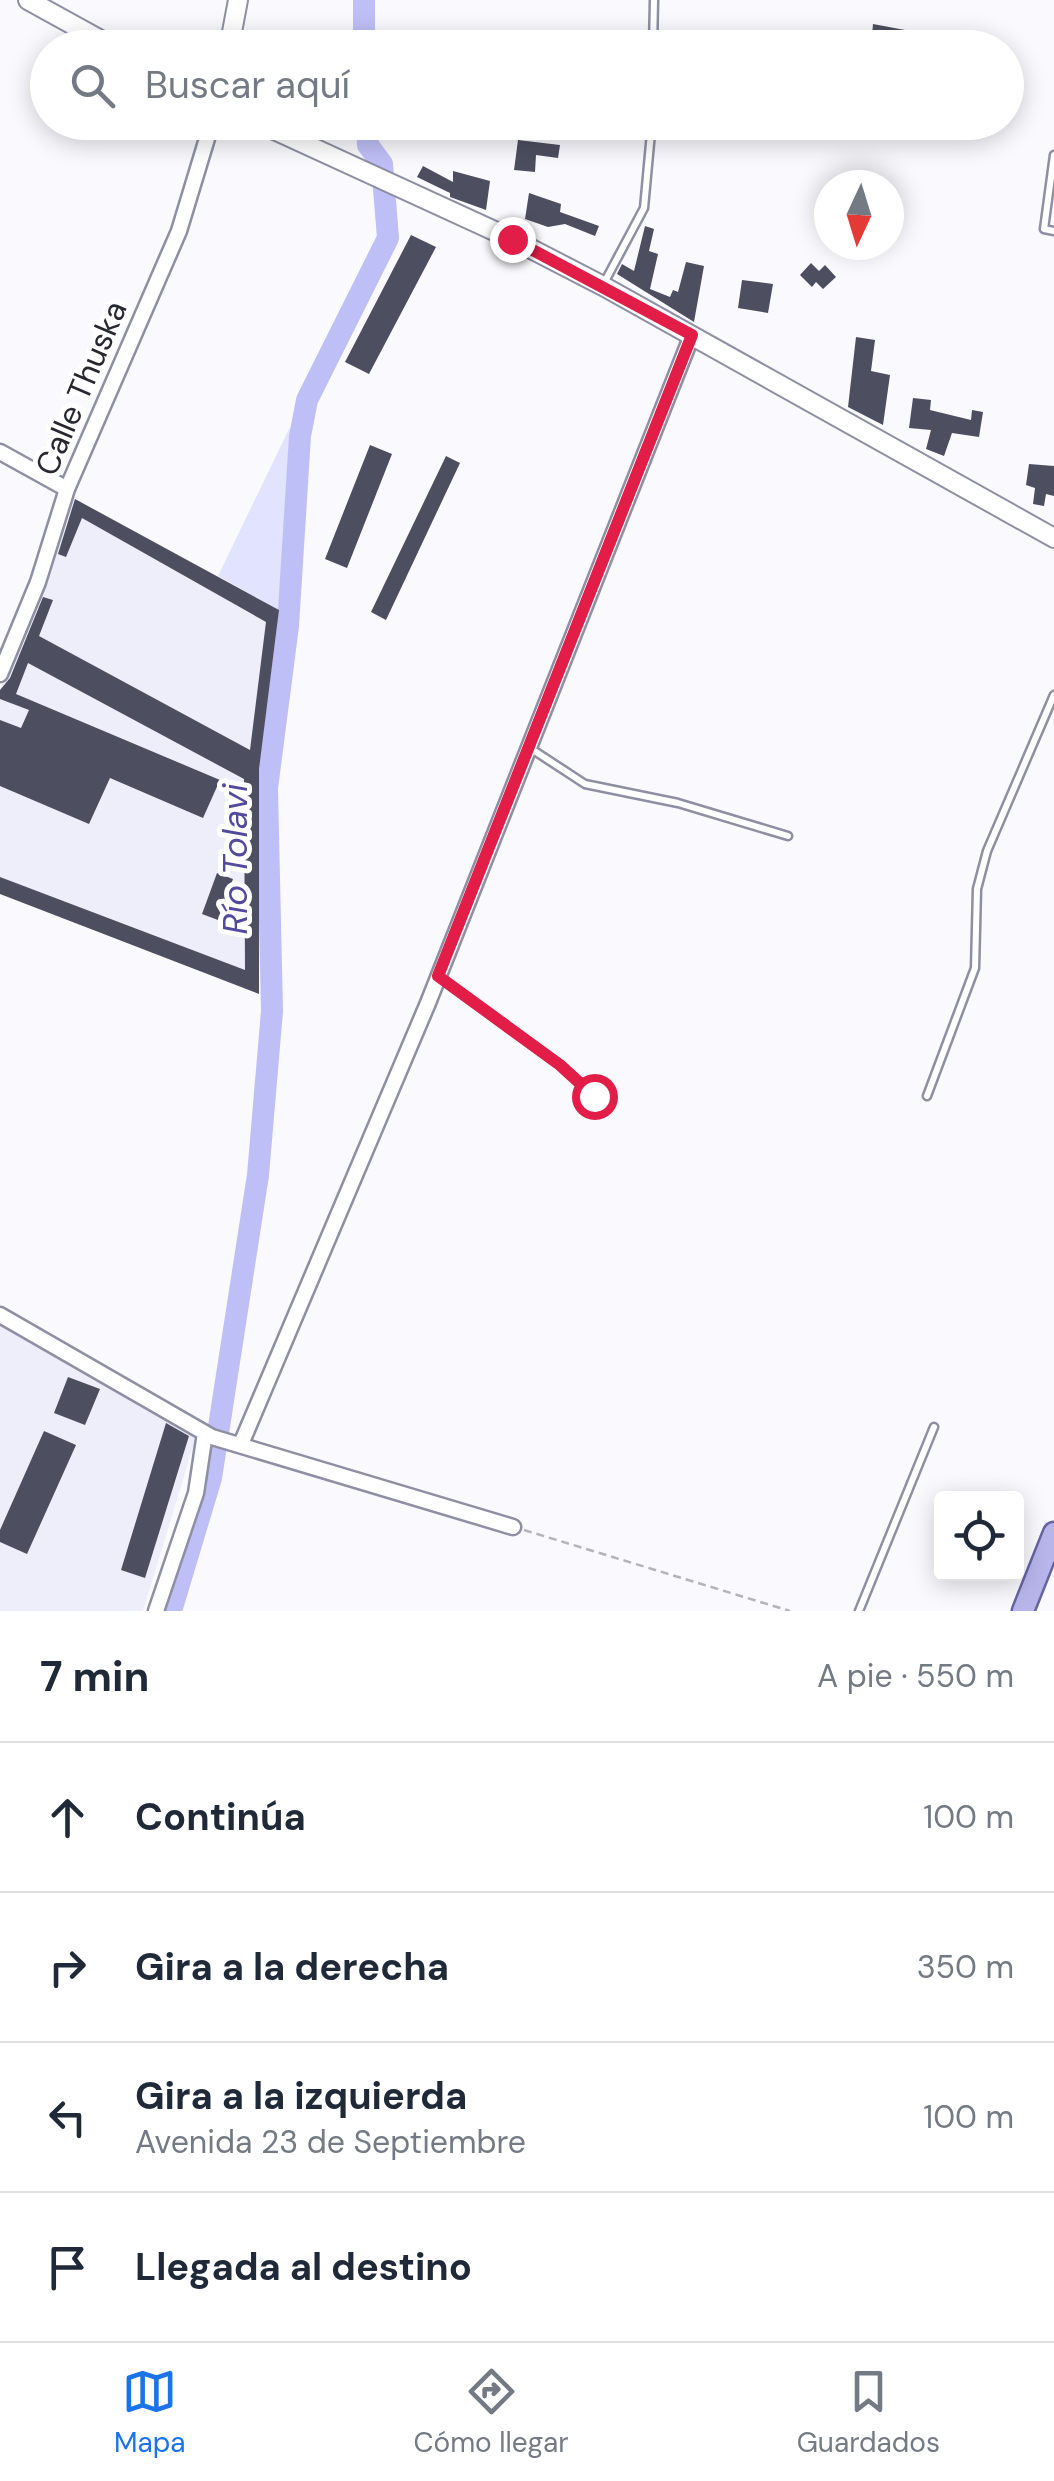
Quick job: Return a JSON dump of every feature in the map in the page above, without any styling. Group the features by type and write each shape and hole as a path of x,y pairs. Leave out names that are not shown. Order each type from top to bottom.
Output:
{"main road":[{"path":"28,0 82,30"},
{"path":"232,30 238,0"},
{"path":"295,140 603,286 1054,538"},
{"path":"1022,1611 1054,1534"}],"street":[{"name":"Calle Thuska","path":"0,674 38,582 67,489 179,230 206,140"},
{"path":"156,1611 196,1493 438,976 692,335"},
{"path":"0,452 67,489"},
{"path":"0,1314 221,1439 512,1527"}],"lane":[{"path":"654,0 654,30"},
{"path":"603,286 630,242 644,208 650,140"},
{"path":"1054,155 1044,229 1054,231"},
{"path":"927,1096 975,968 976,889 987,850 1054,695"},
{"path":"529,747 585,784 678,803 788,836"},
{"path":"438,976 560,1065 594,1096"},
{"path":"859,1611 934,1428"}],"path":[{"path":"512,1527 790,1611"}],"shaded area":[{"path":"290,427 279,610 218,576"},
{"path":"73,498 279,610 259,769 259,994 0,894 0,690"},
{"path":"0,1323 196,1437 143,1611 0,1611"}],"building":[{"path":"873,24 905,30 872,30"},
{"path":"518,140 560,145 558,158 536,155 535,172 514,170"},
{"path":"423,166 453,182 453,171 490,181 486,210 450,197 450,193 417,177"},
{"path":"529,193 561,204 560,212 599,226 595,236 565,224 548,227 525,219"},
{"path":"645,226 654,229 649,251 658,254 650,289 670,297 673,290 678,292 686,262 704,266 694,322 617,274 622,264 634,271"},
{"path":"411,235 436,247 369,374 345,362"},
{"path":"811,263 819,271 825,265 836,277 823,289 816,282 812,287 800,275"},
{"path":"742,280 773,284 768,313 738,308"},
{"path":"856,337 875,340 871,371 890,375 883,425 848,407"},
{"path":"913,398 931,400 930,410 971,420 972,410 983,412 979,437 952,433 944,456 926,449 931,430 909,428"},
{"path":"370,445 392,454 347,568 325,559"},
{"path":"446,456 460,463 386,620 371,612"},
{"path":"1029,464 1054,466 1054,496 1046,494 1044,506 1033,504 1035,488 1026,485"},
{"path":"75,499 279,610 259,769 259,994 0,894 0,877 245,970 244,779 28,663 16,694 220,780 203,818 110,778 89,824 0,786 0,720 21,728 29,710 0,699 0,690 10,678 43,597 53,600 39,636 250,750 266,622 82,518 66,557 58,554"},
{"path":"217,873 233,879 218,920 202,914"},
{"path":"68,1377 100,1389 85,1425 54,1413"},
{"path":"166,1423 189,1436 145,1578 121,1570"},
{"path":"44,1431 76,1445 27,1554 0,1542 0,1530"}],"waterway":[{"name":"Río Tolavi","path":"364,0 364,30"},
{"name":"Río Tolavi","path":"171,1611 211,1478 258,1175 272,1011 267,788 288,626 300,436 307,400 388,238 382,164 368,140"}],"route":[{"path":"512,239 692,335 438,976 560,1065 594,1096"}]}
